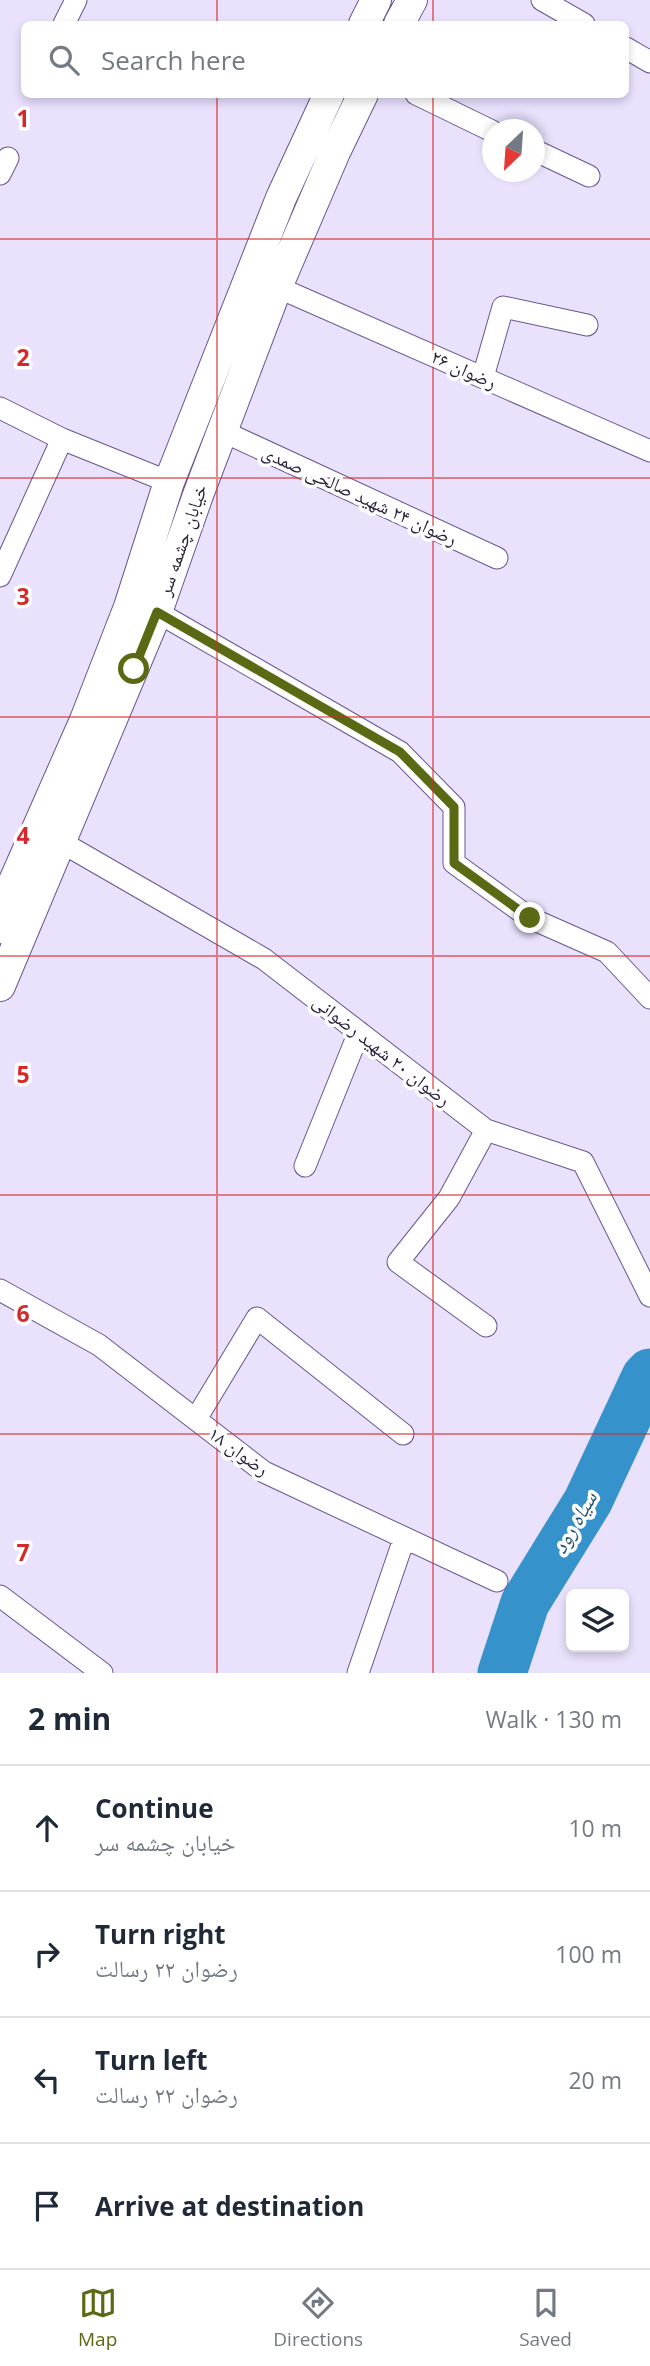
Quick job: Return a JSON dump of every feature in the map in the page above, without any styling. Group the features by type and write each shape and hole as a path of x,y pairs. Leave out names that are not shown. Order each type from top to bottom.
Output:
{"street":[{"path":"66,21 76,0"},
{"path":"365,21 376,0"},
{"path":"401,21 412,0"},
{"path":"542,0 579,21"},
{"path":"629,50 650,62"},
{"name":"خیابان چشمه سر","path":"0,913 85,720 129,607 169,482 281,198 327,98"},
{"name":"خیابان چشمه سر","path":"0,986 9,935 61,842 157,612 277,286 361,98"},
{"path":"424,98 482,126"},
{"path":"545,155 589,176"},
{"name":"رضوان ۲۶","path":"277,286 650,451"},
{"path":"483,377 503,307 587,325"},
{"path":"0,408 62,439 169,482"},
{"path":"194,418 222,431"},
{"name":"رضوان ۲۴ شهید صالحی صمدی","path":"222,431 497,558"},
{"path":"0,576 62,439"},
{"path":"157,612 400,752 454,807 454,863 530,918 607,952 650,998"},
{"name":"رضوان ۲۰ شهید رضوانی","path":"61,842 264,959 486,1130 583,1162 650,1296"},
{"path":"306,1166 359,1032"},
{"path":"486,1130 449,1198 398,1262 486,1326"},
{"name":"رضوان ۱۸","path":"0,1290 99,1345 264,1472 496,1581"},
{"path":"196,1419 257,1318 403,1434"},
{"path":"358,1673 404,1539"},
{"path":"0,1596 102,1673"}],"waterway":[{"name":"سیاه رود","path":"502,1673 525,1603 588,1501 650,1373"}],"route":[{"path":"134,669 157,612 400,752 454,807 454,863 530,918"}]}
